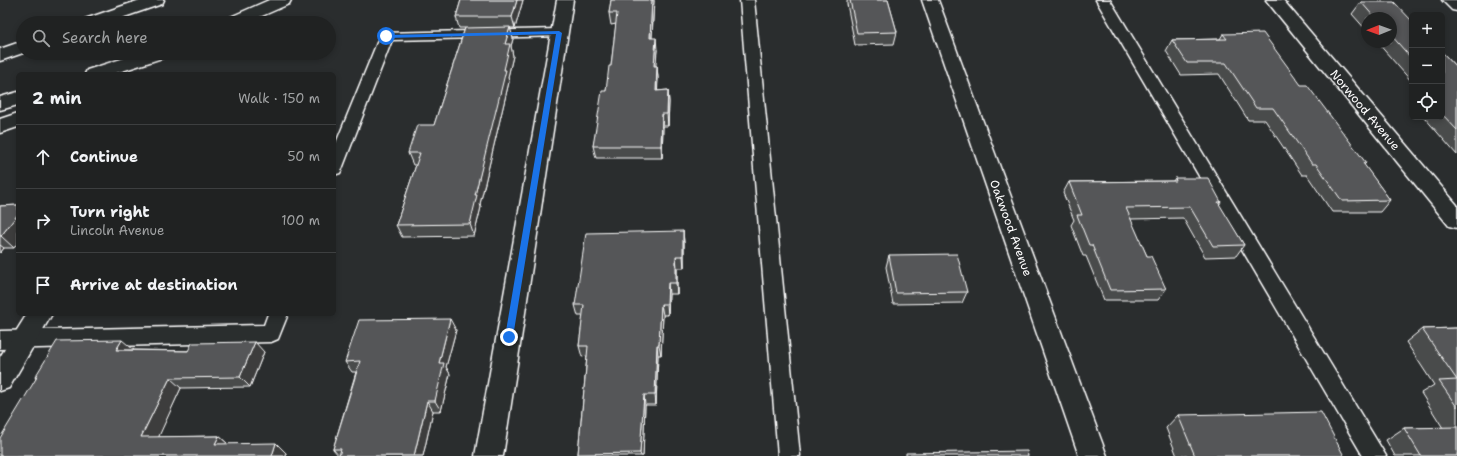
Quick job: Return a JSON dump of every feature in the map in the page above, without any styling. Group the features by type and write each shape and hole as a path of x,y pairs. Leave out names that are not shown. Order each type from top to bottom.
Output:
{"main road":[{"path":"111,16 156,0"},
{"path":"248,16 283,0"},
{"path":"489,456 565,0"},
{"name":"Oakwood Avenue","path":"930,0 1092,456"},
{"name":"Norwood Avenue","path":"1274,0 1457,220"},
{"path":"0,55 16,49"},
{"path":"100,72 139,60"},
{"path":"125,72 147,60"},
{"path":"0,104 16,99"},
{"path":"0,126 16,121"},
{"path":"0,380 39,316"}],"lane":[{"path":"747,0 789,456"},
{"path":"1102,0 1375,456"},
{"path":"1449,0 1457,7"},
{"path":"336,164 386,36 559,33"},
{"path":"0,340 270,333 277,316"}],"building":[{"path":"461,0 517,0 512,17 456,17"},
{"path":"611,0 652,0 650,38 656,38 654,66 657,66 656,91 668,90 667,114 662,114 661,146 593,146 602,91 606,91 609,66 611,66 617,13 609,13"},
{"path":"850,0 888,0 897,32 857,33"},
{"path":"1361,2 1394,2 1409,18 1409,56 1397,42 1397,12 1370,12"},
{"path":"510,27 505,44 510,44 504,70 506,70 475,195 477,195 470,224 396,225 420,153 408,153 417,125 434,125 465,28"},
{"path":"1263,33 1301,85 1307,85 1366,163 1363,163 1390,200 1342,201 1316,164 1312,164 1273,108 1256,108 1226,63 1187,63 1172,40 1227,39 1223,34"},
{"path":"1445,55 1457,68 1457,130 1445,117"},
{"path":"1175,178 1208,178 1221,202 1218,202 1244,245 1213,246 1190,207 1126,208 1147,256 1151,256 1166,289 1110,290 1092,245 1089,245 1077,215 1082,215 1069,182 1176,181"},
{"path":"16,205 16,217 1,236 0,236 0,206"},
{"path":"683,231 683,256 676,256 676,283 668,283 667,304 661,304 659,345 657,345 655,395 644,395 640,453 578,454 588,346 579,346 584,305 575,305 586,233"},
{"path":"957,254 967,292 896,293 889,255"},
{"path":"450,319 439,363 444,363 435,401 427,401 414,456 339,456 341,449 333,449 360,361 345,362 359,320"},
{"path":"1457,328 1457,380 1422,329"},
{"path":"122,340 116,350 188,351 192,343 255,342 240,377 170,378 141,437 219,436 215,444 276,443 272,456 0,456 0,438 57,341"},
{"path":"1457,380 1457,407 1439,381"},
{"path":"1321,412 1344,456 1195,456 1178,415"},
{"path":"1457,427 1457,456 1421,456 1404,428"},
{"path":"1027,451 1028,456 906,456 906,453"}],"route":[{"path":"386,36 559,33 509,337"}]}
